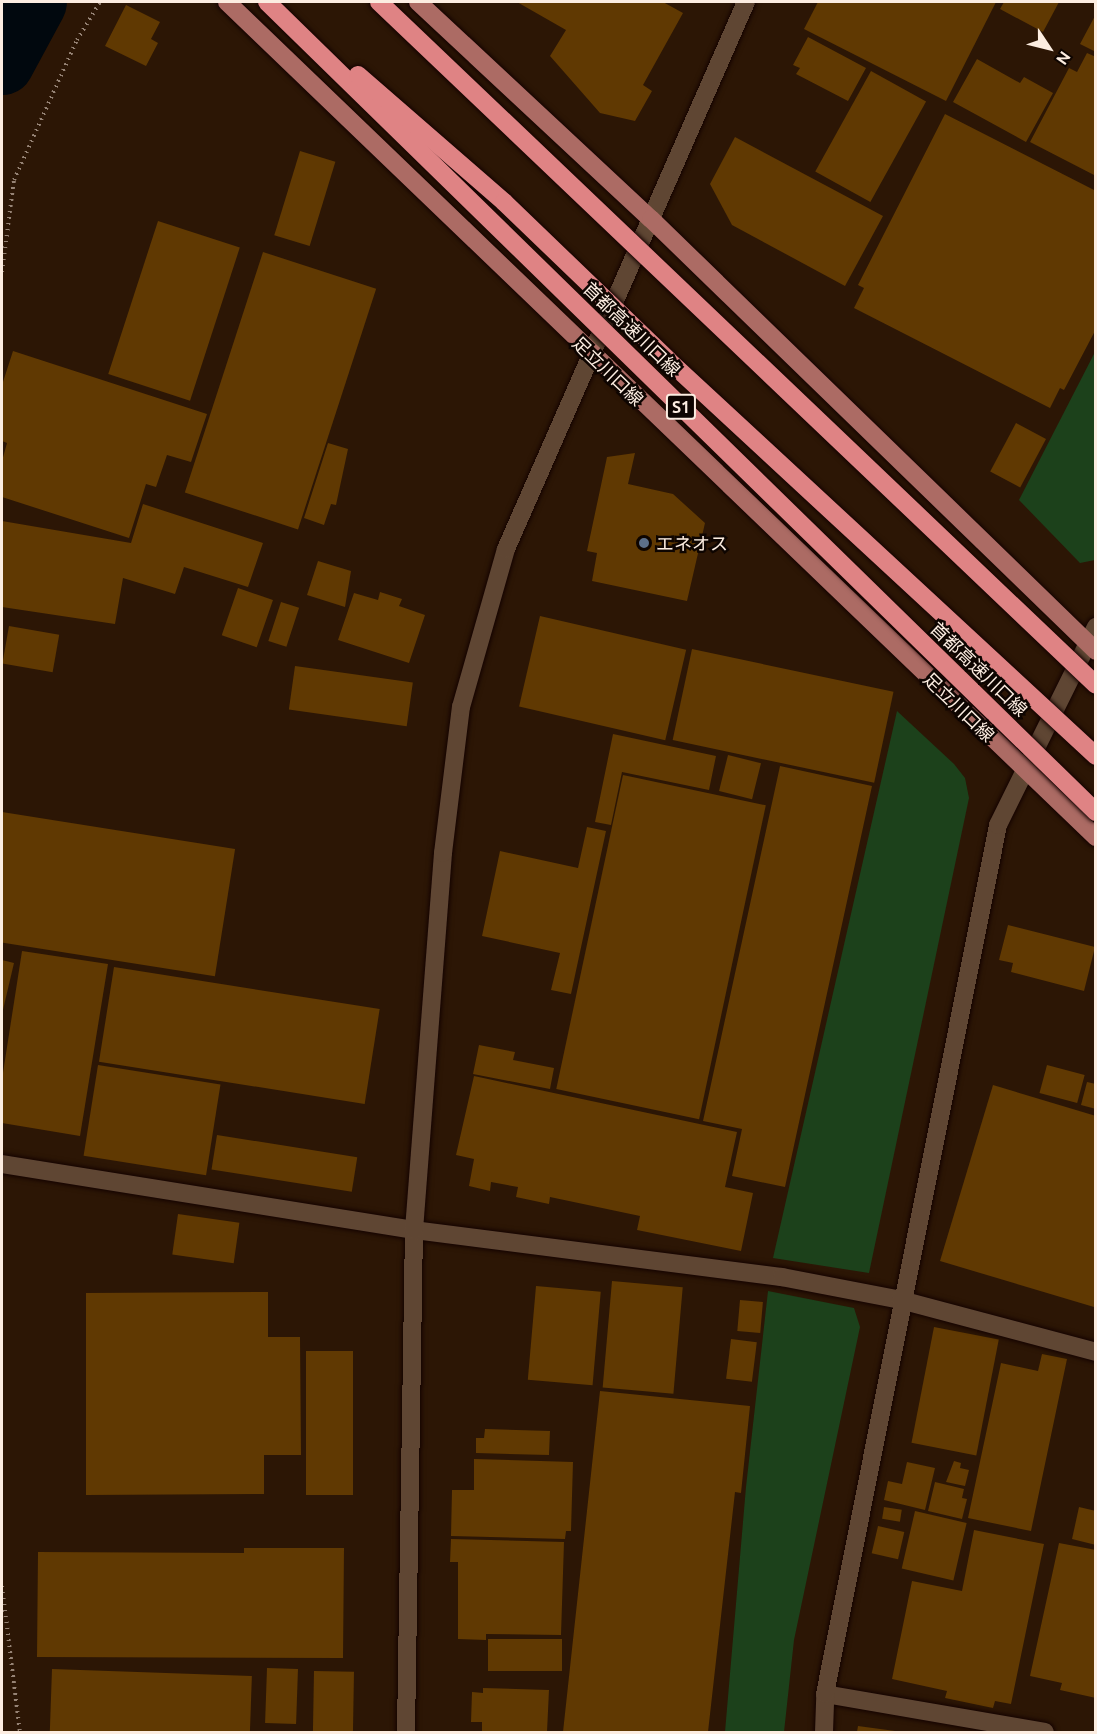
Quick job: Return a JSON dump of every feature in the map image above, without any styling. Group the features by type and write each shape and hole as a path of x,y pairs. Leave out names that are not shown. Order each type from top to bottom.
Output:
{"highway":[{"name":"首都高速川口線","path":"267,2 1095,812"},
{"path":"274,2 504,202 668,360 1095,756"},
{"path":"379,2 1095,685"}],"main road":[{"name":"足立川口線","path":"227,2 592,356 1095,837"},
{"path":"418,2 651,219 1091,647"}],"street":[{"path":"406,1732 414,1230 443,853 461,706 506,549 746,2"},
{"path":"824,1732 825,1694 901,1300 998,825 1091,647 1095,627"},
{"path":"2,1164 414,1230 782,1277 901,1300 1095,1352"},
{"path":"825,1694 1045,1732"}],"path":[{"path":"2,272 15,180 78,40 100,2"},
{"path":"2,1586 20,1732"}],"green space":[{"path":"1095,352 1095,560 1080,563 1019,500"},
{"path":"897,711 954,764 965,778 969,798 869,1273 773,1258"},
{"path":"768,1291 854,1308 860,1327 794,1640 784,1732 725,1732 746,1487"}],"building":[{"path":"517,2 663,2 683,13 643,85 652,91 635,121 600,113 550,56 566,30"},
{"path":"818,2 996,2 946,101 804,29"},
{"path":"1004,2 1059,2 1043,32 1000,9"},
{"path":"126,5 160,22 151,39 158,43 146,66 105,46"},
{"path":"1096,14 1096,52 1080,44"},
{"path":"808,37 866,68 848,101 796,74 800,68 793,65"},
{"path":"1087,53 1096,57 1096,176 1030,142 1069,68 1077,72"},
{"path":"977,59 1020,83 1024,77 1053,93 1026,142 953,102"},
{"path":"871,71 926,102 870,202 815,172"},
{"path":"945,114 1096,191 1096,329 1064,390 1060,388 1050,408 854,308 864,288 858,285"},
{"path":"735,137 883,216 845,286 732,225 710,184"},
{"path":"300,151 335,162 310,246 274,235"},
{"path":"158,221 240,248 190,401 108,374"},
{"path":"263,252 376,289 298,529 185,493"},
{"path":"13,351 207,414 191,462 167,455 156,487 146,484 129,538 2,497 2,461 7,443 2,441 2,385"},
{"path":"1016,423 1046,439 1020,488 990,472"},
{"path":"328,443 348,449 336,505 331,504 324,525 304,518"},
{"path":"635,453 628,484 673,494 705,523 687,601 592,581 597,553 587,551 607,457"},
{"path":"143,504 263,543 248,587 184,567 175,594 123,578 115,624 2,607 2,521 131,543"},
{"path":"318,561 351,571 345,607 307,595"},
{"path":"238,588 273,600 257,647 222,635"},
{"path":"380,592 402,599 399,606 425,615 409,663 338,640 354,593 378,600"},
{"path":"281,602 299,608 286,647 268,641"},
{"path":"540,616 686,650 665,740 519,707"},
{"path":"9,626 59,635 53,672 2,663"},
{"path":"692,649 893,692 874,783 673,740"},
{"path":"295,666 413,683 407,726 289,710"},
{"path":"613,734 716,756 709,790 622,772 611,825 595,822"},
{"path":"728,755 761,763 752,799 719,791"},
{"path":"780,766 872,786 785,1187 732,1176 742,1129 703,1121"},
{"path":"623,775 766,805 699,1119 556,1089"},
{"path":"2,812 235,849 215,976 2,943"},
{"path":"587,827 606,831 571,994 551,990 560,953 482,936 500,851 578,868"},
{"path":"1008,925 1095,947 1084,991 1011,972 1013,963 999,960"},
{"path":"22,951 108,964 80,1136 2,1123 2,1079"},
{"path":"2,960 14,963 2,1014"},
{"path":"114,967 380,1009 365,1104 99,1062"},
{"path":"479,1045 515,1052 513,1060 554,1068 550,1089 473,1074"},
{"path":"98,1065 220,1084 206,1175 84,1156"},
{"path":"1047,1065 1085,1075 1077,1103 1039,1093"},
{"path":"474,1076 737,1132 725,1187 753,1193 741,1251 637,1230 640,1216 550,1197 549,1204 516,1197 518,1187 491,1182 490,1191 469,1186 474,1159 456,1155"},
{"path":"1087,1082 1096,1084 1096,1109 1081,1105"},
{"path":"993,1085 1096,1116 1094,1307 940,1261"},
{"path":"217,1135 357,1157 352,1192 212,1170"},
{"path":"178,1214 239,1223 234,1263 172,1255"},
{"path":"612,1281 683,1287 673,1394 603,1388"},
{"path":"536,1286 601,1292 593,1385 528,1380"},
{"path":"268,1292 268,1337 300,1337 301,1455 264,1455 264,1494 86,1495 86,1293"},
{"path":"740,1300 763,1302 760,1333 737,1331"},
{"path":"934,1327 999,1340 976,1455 911,1443"},
{"path":"731,1339 757,1342 752,1382 726,1379"},
{"path":"306,1351 353,1351 353,1495 306,1495"},
{"path":"1042,1354 1067,1359 1031,1531 968,1518 1001,1363 1038,1371"},
{"path":"600,1391 750,1406 741,1493 735,1492 708,1732 563,1732"},
{"path":"485,1429 550,1431 549,1455 476,1453 476,1438 484,1438"},
{"path":"474,1459 573,1462 571,1531 566,1531 565,1539 451,1536 452,1490 474,1490"},
{"path":"954,1461 961,1463 960,1468 969,1470 965,1486 946,1482"},
{"path":"907,1462 935,1468 925,1510 884,1500 888,1481 902,1484"},
{"path":"935,1482 964,1489 962,1498 967,1499 962,1519 928,1511"},
{"path":"884,1507 902,1510 900,1522 882,1519"},
{"path":"1079,1507 1096,1511 1096,1545 1072,1539"},
{"path":"915,1511 967,1523 953,1580 902,1568"},
{"path":"878,1526 904,1532 898,1559 872,1553"},
{"path":"974,1530 1044,1544 1011,1704 995,1701 993,1708 945,1698 947,1691 892,1679 912,1581 962,1591"},
{"path":"451,1539 564,1542 561,1635 486,1634 486,1640 458,1639 458,1562 450,1562"},
{"path":"1059,1543 1096,1550 1096,1698 1060,1690 1062,1683 1030,1676"},
{"path":"244,1548 344,1548 343,1658 37,1657 38,1552 244,1553"},
{"path":"488,1639 562,1639 562,1671 488,1671"},
{"path":"267,1668 298,1669 296,1724 265,1723"},
{"path":"52,1669 252,1676 250,1732 50,1732"},
{"path":"314,1671 354,1672 353,1732 313,1731"},
{"path":"483,1688 549,1690 547,1732 482,1732 482,1722 471,1722 472,1692 483,1693"},
{"path":"858,1726 895,1731 895,1732 857,1732"}],"waterway":[{"path":"2,63 35,2"}],"place":[{"name":"エネオス","path":"644,543"}]}
